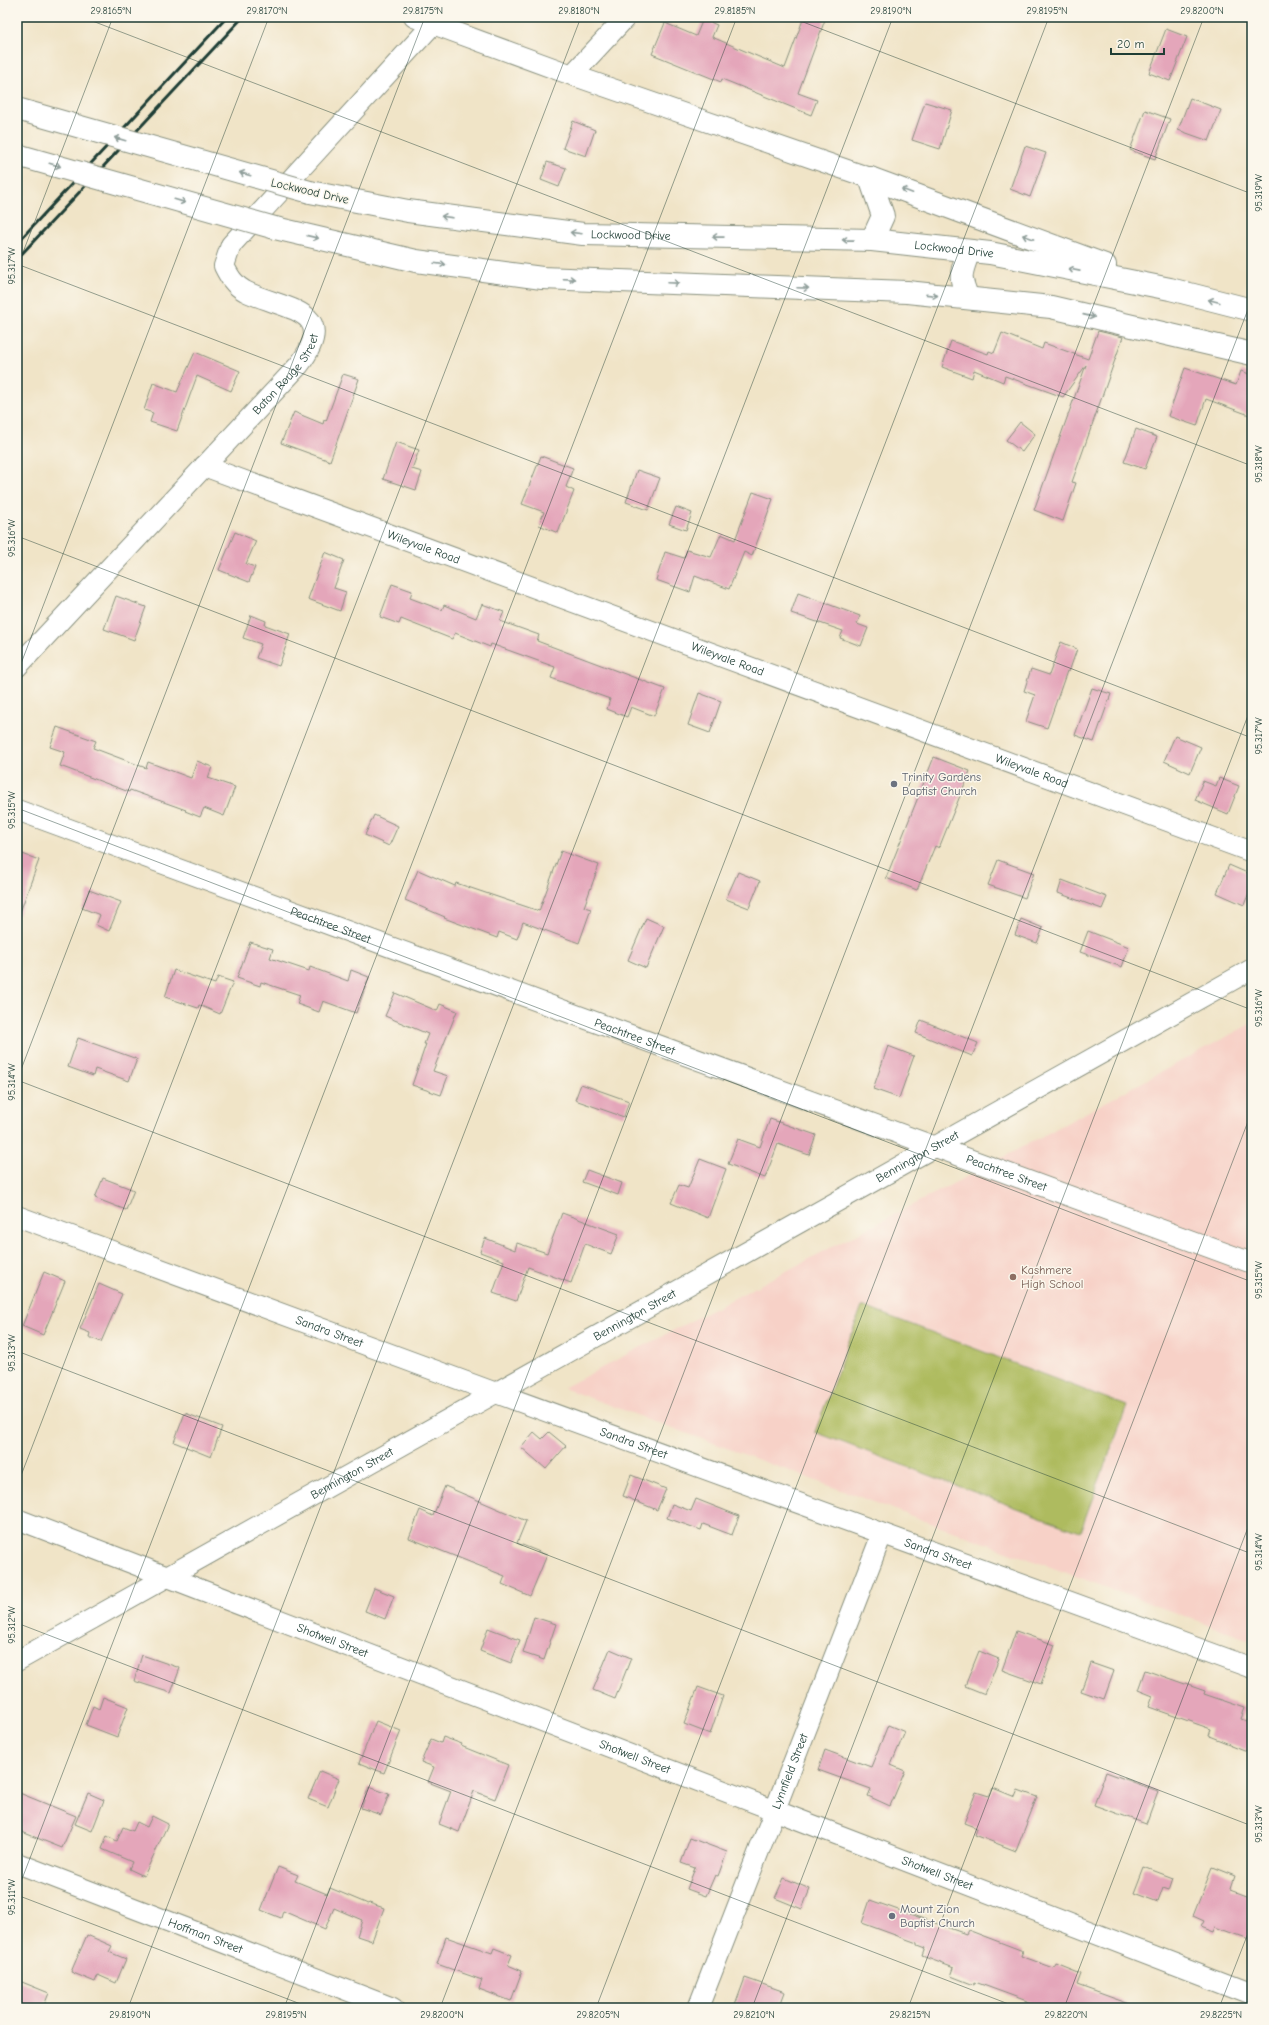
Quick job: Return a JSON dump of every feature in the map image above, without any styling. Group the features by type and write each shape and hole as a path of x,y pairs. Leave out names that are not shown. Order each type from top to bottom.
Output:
{"main road":[{"name":"Lockwood Drive","path":"17,109 310,192 408,211 583,234 872,240 990,253 1170,289 1252,310"},
{"path":"17,155 275,228 416,261 542,278 899,292 1051,307 1252,354"},
{"path":"870,178 883,216 872,240"},
{"path":"870,178 1170,289"},
{"path":"968,298 961,281 961,271 969,251"}],"street":[{"path":"414,17 572,75 870,178"},
{"path":"572,75 626,17"},
{"name":"Baton Rouge Street","path":"17,667 300,365 310,350 315,338 312,323 303,313 244,291 231,281 224,266 231,244 433,24"},
{"name":"Wileyvale Road","path":"204,466 1252,852"},
{"name":"Peachtree Street","path":"17,810 1252,1263"},
{"name":"Bennington Street","path":"17,1661 170,1577 1252,969"},
{"name":"Sandra Street","path":"17,1216 496,1393 1252,1668"},
{"name":"Shotwell Street","path":"17,1519 775,1809 1252,1994"},
{"name":"Lynnfield Street","path":"698,2008 882,1534"},
{"name":"Hoffman Street","path":"17,1863 393,2008"}],"shaded area":[{"name":"Kashmere High School","path":"1252,1023 1252,1641 563,1388 985,1167"}],"green space":[{"path":"862,1306 1127,1406 1080,1532 815,1432"}],"building":[{"path":"804,17 826,17 798,93 817,100 811,115 722,79 721,82 652,54 665,23 696,36 703,19 717,25 712,37 785,68"},
{"path":"1166,29 1187,37 1170,81 1149,73"},
{"path":"1190,98 1221,110 1209,141 1178,130"},
{"path":"925,102 952,110 940,149 912,140"},
{"path":"1145,110 1170,119 1155,159 1130,150"},
{"path":"573,121 595,130 586,156 563,148"},
{"path":"1025,146 1046,153 1030,197 1010,189"},
{"path":"547,162 566,168 559,187 541,180"},
{"path":"1098,331 1123,337 1072,482 1076,483 1063,521 1034,510 1086,365 1063,397 1005,376 1003,382 974,370 972,378 942,367 951,341 988,354 989,351 994,353 1002,333 1042,349 1044,343 1088,359"},
{"path":"195,352 240,371 231,391 197,376 177,431 150,422 153,413 144,410 153,383 177,392"},
{"path":"1185,368 1236,385 1241,371 1252,375 1252,416 1206,399 1197,426 1168,416"},
{"path":"343,374 359,379 330,461 281,443 294,412 323,424 324,420 326,421"},
{"path":"1020,422 1035,434 1022,452 1006,440"},
{"path":"1136,429 1157,437 1145,469 1124,462"},
{"path":"396,442 419,450 412,469 422,472 416,490 383,479"},
{"path":"541,456 573,468 566,487 574,491 558,533 539,525 544,512 522,504"},
{"path":"637,470 660,478 648,510 626,502"},
{"path":"753,492 773,499 752,556 744,552 729,589 695,576 690,592 656,580 665,552 684,558 687,550 711,557 721,534 735,540"},
{"path":"676,507 692,513 686,530 669,524"},
{"path":"235,532 256,541 246,564 255,567 249,582 219,570"},
{"path":"325,552 344,560 334,588 346,592 340,611 308,599"},
{"path":"392,584 412,591 410,598 442,610 444,605 476,618 482,604 504,612 500,621 539,635 537,641 665,689 654,716 631,707 627,717 607,709 610,699 551,678 555,667 491,644 490,647 455,633 452,639 401,619 399,624 380,617"},
{"path":"798,593 860,616 857,624 868,628 861,646 840,638 843,631 791,613"},
{"path":"116,596 146,607 134,640 104,629"},
{"path":"251,615 266,621 265,625 290,634 279,666 256,658 261,644 243,638"},
{"path":"1061,642 1077,649 1069,672 1067,671 1047,728 1026,721 1035,695 1024,691 1031,669 1049,675"},
{"path":"1092,688 1111,694 1094,742 1075,735"},
{"path":"699,693 721,701 710,733 688,725"},
{"path":"57,727 96,741 93,748 146,768 148,762 191,778 197,761 212,767 208,778 235,787 224,816 204,808 200,817 185,811 186,810 130,790 129,792 60,766 65,752 50,747"},
{"path":"1175,736 1201,747 1190,773 1164,761"},
{"path":"934,757 970,771 939,848 935,846 917,890 886,878"},
{"path":"1219,778 1239,786 1228,814 1195,800 1203,781 1216,786"},
{"path":"374,815 398,826 389,846 365,835"},
{"path":"561,851 599,865 584,907 591,909 579,943 523,922 517,939 499,932 497,938 444,918 445,917 405,900 418,870 455,886 456,883 539,911"},
{"path":"17,852 39,860 19,915 17,914"},
{"path":"998,860 1034,873 1025,898 988,885"},
{"path":"1229,865 1252,875 1252,885 1244,905 1217,893"},
{"path":"738,872 760,881 749,908 726,899"},
{"path":"1062,880 1107,897 1102,909 1058,893"},
{"path":"89,890 121,902 109,931 96,925 100,915 82,908"},
{"path":"646,918 664,926 646,968 628,960"},
{"path":"1021,919 1043,928 1037,943 1015,935"},
{"path":"1088,931 1129,947 1122,967 1080,952"},
{"path":"250,942 273,949 270,958 309,971 310,967 348,981 351,970 369,977 356,1013 323,1001 319,1012 297,1004 300,995 261,982 260,986 237,978"},
{"path":"174,970 215,984 218,977 233,982 220,1014 199,1005 198,1008 165,997"},
{"path":"395,993 437,1011 440,1004 457,1011 433,1071 448,1076 441,1095 412,1085 428,1034 385,1016"},
{"path":"921,1020 978,1043 972,1056 916,1033"},
{"path":"78,1038 137,1059 129,1081 95,1069 93,1076 68,1067"},
{"path":"888,1046 914,1056 899,1098 873,1089"},
{"path":"581,1084 629,1101 624,1117 575,1100"},
{"path":"770,1119 816,1135 809,1155 778,1144 765,1178 728,1164 738,1139 760,1147"},
{"path":"700,1159 726,1169 708,1218 671,1203 679,1185 688,1188"},
{"path":"587,1170 622,1183 618,1195 582,1182"},
{"path":"103,1178 134,1190 126,1210 95,1198"},
{"path":"562,1213 619,1234 611,1254 585,1244 571,1283 528,1267 516,1301 493,1293 504,1261 480,1252 485,1238 515,1250 517,1243 547,1253"},
{"path":"44,1272 65,1281 43,1335 22,1326"},
{"path":"99,1284 122,1294 101,1342 89,1337 90,1333 80,1329"},
{"path":"185,1413 222,1427 211,1457 174,1442"},
{"path":"534,1432 542,1439 549,1432 566,1446 546,1469 521,1447"},
{"path":"631,1475 666,1489 657,1510 623,1496"},
{"path":"445,1486 526,1521 517,1543 547,1555 530,1596 502,1584 505,1576 409,1538 420,1510 433,1516"},
{"path":"696,1499 739,1516 732,1535 703,1524 701,1530 667,1518 672,1504 691,1511"},
{"path":"374,1588 394,1596 385,1619 365,1611"},
{"path":"534,1617 556,1624 544,1660 523,1653"},
{"path":"488,1628 520,1640 511,1663 480,1651"},
{"path":"1016,1631 1055,1645 1041,1684 1002,1670"},
{"path":"610,1649 631,1658 615,1699 593,1690"},
{"path":"979,1651 999,1659 985,1694 965,1686"},
{"path":"142,1655 180,1668 171,1693 134,1681"},
{"path":"1091,1663 1114,1671 1104,1699 1081,1691"},
{"path":"1145,1670 1205,1691 1204,1694 1245,1708 1241,1719 1252,1723 1252,1753 1209,1736 1211,1729 1149,1707 1153,1696 1138,1690"},
{"path":"698,1687 723,1696 710,1734 684,1724"},
{"path":"103,1697 128,1707 117,1737 86,1725 93,1706 99,1709"},
{"path":"376,1721 401,1731 384,1773 359,1763"},
{"path":"888,1725 905,1732 891,1765 905,1771 890,1806 868,1796 871,1789 818,1770 825,1750 871,1767"},
{"path":"443,1737 508,1765 495,1799 474,1791 459,1832 439,1824 451,1791 428,1782 434,1767 421,1762 431,1739 441,1743"},
{"path":"320,1771 339,1779 328,1807 308,1799"},
{"path":"1106,1772 1158,1791 1146,1824 1094,1805"},
{"path":"369,1787 389,1794 381,1815 361,1808"},
{"path":"993,1788 1015,1797 1018,1790 1037,1797 1016,1851 975,1835 977,1828 964,1823 976,1792 989,1796"},
{"path":"17,1792 76,1816 62,1848 17,1830"},
{"path":"88,1793 104,1800 92,1831 75,1824"},
{"path":"152,1816 168,1824 144,1876 129,1869 132,1862 102,1849 107,1836 117,1841 123,1827 133,1831 137,1822 147,1827"},
{"path":"690,1838 727,1852 718,1876 715,1875 706,1896 687,1889 695,1868 681,1863"},
{"path":"278,1867 298,1875 295,1881 327,1894 330,1888 368,1904 369,1903 384,1908 372,1941 357,1936 362,1920 334,1908 325,1929 283,1911 281,1918 261,1910"},
{"path":"1144,1867 1173,1878 1169,1890 1163,1888 1158,1902 1134,1893"},
{"path":"1212,1868 1235,1877 1231,1889 1252,1897 1252,1940 1216,1927 1214,1932 1201,1927 1204,1921 1193,1916"},
{"path":"784,1878 810,1889 802,1909 775,1898"},
{"path":"870,1900 966,1934 968,1930 1023,1951 1021,1956 1054,1968 1056,1964 1081,1974 1077,1985 1135,2006 1135,2008 1046,2008 975,1982 974,1985 951,1976 954,1968 922,1956 925,1948 917,1945 917,1943 862,1923"},
{"path":"87,1935 112,1946 109,1952 126,1959 116,1983 98,1975 95,1982 71,1972"},
{"path":"446,1937 492,1953 494,1948 512,1955 508,1965 522,1971 511,2001 479,1989 482,1980 437,1964"},
{"path":"745,1978 785,1992 779,2008 734,2008"},
{"path":"17,1980 49,1993 43,2008 17,2008"}],"railway":[{"path":"17,243 227,17"},
{"path":"17,259 243,17"}],"place":[{"name":"Trinity Gardens Baptist Church","path":"894,784"},
{"name":"Kashmere High School","path":"1013,1277"},
{"name":"Mount Zion Baptist Church","path":"892,1916"}]}
